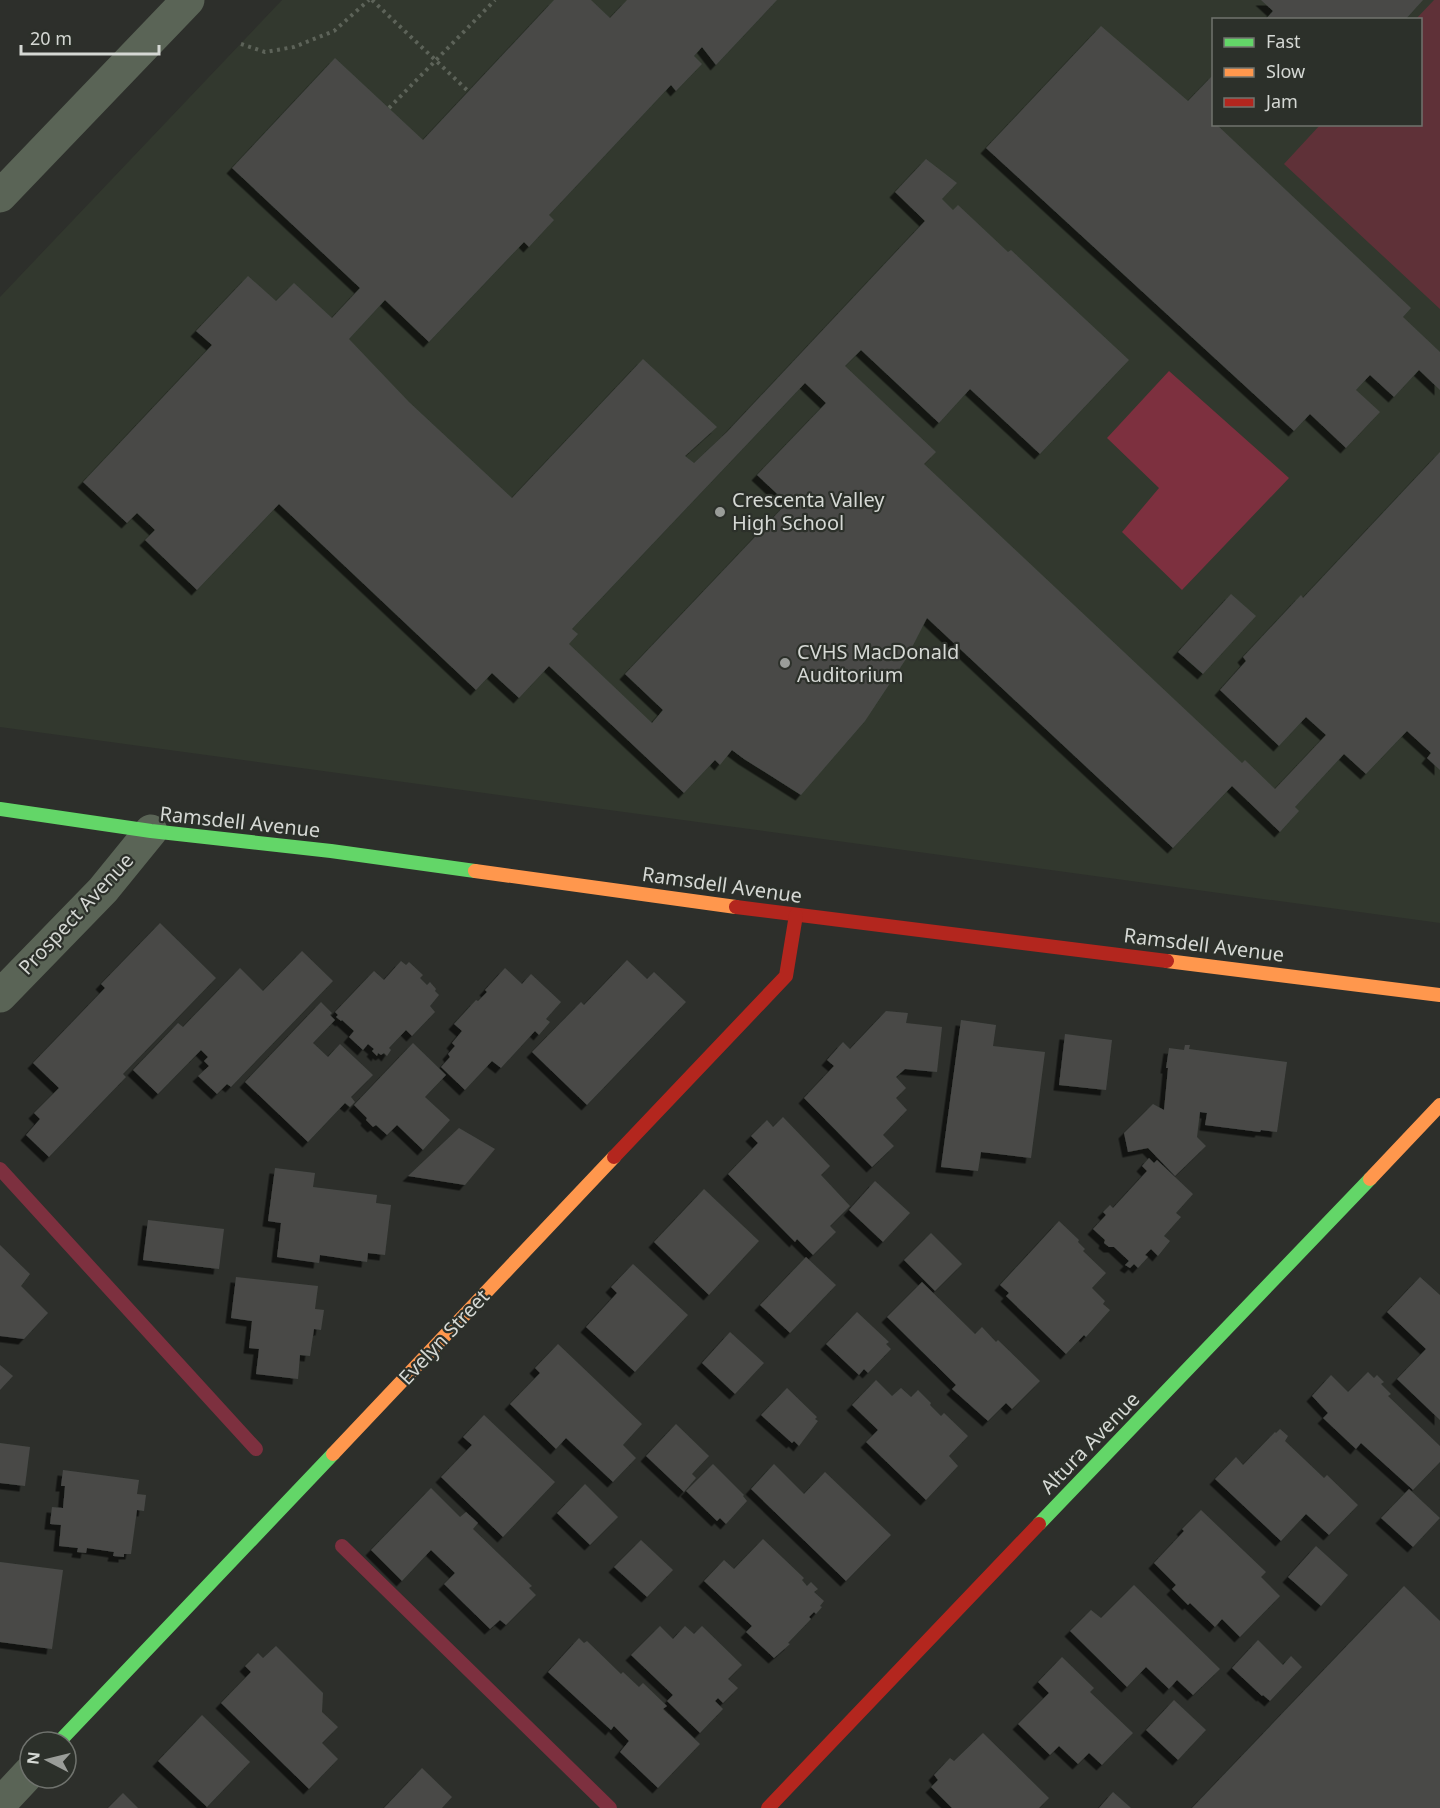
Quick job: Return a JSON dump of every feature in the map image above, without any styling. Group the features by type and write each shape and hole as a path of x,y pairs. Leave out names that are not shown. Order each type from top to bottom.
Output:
{"street":[{"path":"0,196 188,0"},
{"name":"Ramsdell Avenue","path":"0,809 151,831 332,851 796,915 1440,995"},
{"name":"Prospect Avenue","path":"0,996 103,890 151,831"},
{"name":"Evelyn Street","path":"70,1730 786,976 796,915"},
{"name":"Altura Avenue","path":"768,1808 1440,1105"},
{"path":"0,1803 18,1784"}],"path":[{"path":"241,44 265,52 294,48 334,31 371,0 468,91"},
{"path":"389,108 495,0"}],"shaded area":[{"name":"Crescenta Valley High School","path":"282,0 1440,0 1440,923 0,727 0,297"},
{"path":"1434,0 1440,0 1440,309 1284,164 1319,126 1422,126 1422,18 1417,18"},
{"path":"1169,371 1289,478 1182,590 1122,532 1159,488 1107,438"}],"building":[{"name":"Crescenta Valley High School","path":"554,0 591,0 610,18 627,0 777,0 716,65 702,47 694,56 702,64 676,91 671,85 549,215 554,220 529,247 524,242 429,342 385,300 349,339 409,402 512,498 643,359 717,427 685,456 694,463 727,432 925,221 895,192 926,159 957,183 942,199 953,210 958,205 1008,252 1011,250 1129,360 1040,454 970,389 939,423 861,350 845,366 936,452 924,464 1242,763 1245,760 1275,789 1326,735 1306,717 1279,746 1220,690 1246,661 1243,657 1301,595 1303,598 1440,452 1440,770 1427,758 1431,753 1407,731 1366,774 1344,754 1295,807 1299,811 1280,832 1232,786 1173,848 927,618 906,659 865,721 801,795 732,750 720,765 715,760 684,793 549,666 519,698 492,673 476,690 279,504 197,590 145,540 155,530 137,513 127,523 83,482 212,345 196,331 248,276 276,301 294,283 332,318 360,288 232,168 335,58 423,140","holes":["805,383 826,403 757,475 787,503 625,674 663,710 652,723 569,644 578,634 572,629"]},
{"path":"1261,0 1423,0 1407,18 1267,18 1273,11"},
{"path":"1101,26 1188,101 1212,76 1212,126 1218,126 1411,308 1403,317 1440,352 1440,390 1419,370 1394,397 1370,375 1356,390 1380,412 1346,448 1310,414 1294,431 986,148"},
{"path":"1231,594 1256,616 1203,674 1178,652"},
{"path":"160,923 216,978 123,1074 126,1077 49,1157 26,1135 40,1119 34,1113 59,1088 33,1063 105,988 101,984"},
{"path":"302,951 333,981 231,1087 227,1084 217,1094 198,1076 209,1066 204,1061 208,1057 201,1050 158,1094 133,1070 178,1023 183,1027 240,968 263,991"},
{"path":"627,960 647,979 654,972 686,1002 587,1105 532,1052 581,1002 584,1005"},
{"path":"401,961 406,965 409,962 423,975 420,978 427,985 430,982 436,989 439,995 430,1006 435,1012 412,1036 406,1030 389,1048 391,1050 387,1056 384,1053 381,1055 378,1053 377,1056 368,1044 363,1050 349,1037 354,1031 336,1017 338,1015 335,1012 374,971 384,980"},
{"path":"505,968 522,984 531,974 561,1002 546,1019 550,1022 539,1035 535,1031 501,1068 492,1061 465,1090 441,1067 450,1057 448,1054 455,1046 452,1043 462,1031 454,1024 476,1000 478,1001 487,992 485,990"},
{"path":"321,1002 332,1013 330,1015 335,1020 313,1043 328,1057 340,1044 373,1075 351,1097 355,1102 350,1107 345,1103 308,1142 245,1082"},
{"path":"886,1011 908,1013 906,1023 942,1027 937,1072 905,1069 896,1077 906,1088 896,1098 907,1110 883,1135 894,1146 872,1167 804,1098 834,1066 827,1060 843,1042 850,1049"},
{"path":"961,1020 996,1025 993,1046 1045,1052 1031,1158 981,1152 978,1171 941,1167"},
{"path":"1065,1034 1112,1040 1106,1090 1059,1085"},
{"path":"413,1043 446,1075 425,1097 450,1120 423,1150 397,1125 387,1135 376,1125 373,1127 354,1105"},
{"path":"1185,1045 1190,1045 1189,1049 1287,1062 1277,1132 1205,1125 1207,1113 1200,1112 1197,1137 1206,1146 1175,1176 1148,1148 1128,1152 1124,1133 1153,1104 1164,1110 1169,1048 1184,1050"},
{"path":"783,1117 830,1166 821,1175 850,1206 830,1226 836,1232 813,1255 797,1239 795,1242 728,1174 758,1143 751,1136 767,1120 773,1127"},
{"path":"459,1128 495,1149 465,1185 408,1176"},
{"path":"1149,1158 1154,1163 1157,1160 1193,1194 1176,1213 1181,1217 1164,1236 1170,1241 1158,1256 1151,1249 1145,1255 1148,1257 1138,1268 1134,1264 1130,1268 1125,1265 1129,1261 1114,1247 1109,1247 1104,1243 1105,1240 1093,1229 1106,1215 1103,1212 1110,1205 1113,1208 1147,1171 1142,1166"},
{"path":"275,1168 315,1173 313,1187 377,1195 376,1203 391,1205 385,1255 368,1253 367,1262 320,1255 319,1263 277,1257 281,1223 268,1221"},
{"path":"875,1181 910,1213 883,1242 849,1210"},
{"path":"704,1189 759,1241 709,1295 654,1242"},
{"path":"148,1220 224,1229 219,1269 143,1260"},
{"path":"1059,1221 1079,1240 1078,1242 1085,1249 1083,1251 1106,1273 1092,1288 1105,1301 1103,1304 1110,1310 1086,1337 1084,1335 1066,1354 1006,1296 1009,1293 1000,1285"},
{"path":"931,1233 962,1264 935,1291 904,1260"},
{"path":"0,1245 30,1274 21,1286 48,1313 24,1339 0,1336"},
{"path":"806,1257 836,1285 790,1333 760,1305"},
{"path":"633,1264 688,1315 635,1372 586,1327 617,1293 611,1287"},
{"path":"236,1277 318,1286 315,1309 324,1310 321,1330 314,1329 310,1356 300,1355 298,1379 256,1374 259,1349 249,1348 252,1321 231,1318"},
{"path":"1420,1277 1440,1295 1440,1420 1397,1379 1426,1349 1387,1312"},
{"path":"922,1282 975,1334 982,1327 1040,1381 1012,1409 1006,1403 988,1421 952,1389 956,1385 887,1317"},
{"path":"857,1312 889,1342 886,1344 891,1349 868,1373 864,1369 859,1375 826,1344"},
{"path":"730,1332 764,1363 735,1394 702,1363"},
{"path":"558,1344 642,1424 623,1445 636,1458 613,1482 566,1438 556,1449 510,1404 540,1373 535,1368"},
{"path":"0,1365 13,1376 0,1390"},
{"path":"1368,1372 1374,1378 1377,1375 1384,1382 1381,1384 1391,1394 1388,1396 1440,1446 1440,1462 1413,1490 1361,1443 1356,1449 1323,1418 1328,1413 1312,1396 1331,1375 1348,1392"},
{"path":"876,1380 892,1396 901,1388 911,1397 918,1390 941,1416 944,1413 968,1436 949,1456 958,1466 926,1500 866,1442 878,1430 852,1405"},
{"path":"787,1388 817,1417 815,1419 818,1421 799,1446 794,1441 792,1443 761,1415"},
{"path":"484,1415 555,1482 503,1537 441,1477 472,1445 463,1437"},
{"path":"676,1424 709,1456 692,1474 696,1478 684,1492 646,1456"},
{"path":"1280,1429 1288,1436 1285,1441 1324,1478 1327,1475 1358,1505 1329,1535 1306,1514 1281,1541 1215,1479 1236,1457 1243,1465"},
{"path":"0,1443 30,1447 25,1486 0,1483"},
{"path":"713,1464 744,1495 747,1501 726,1524 720,1518 717,1521 686,1491"},
{"path":"774,1464 804,1494 825,1472 891,1535 846,1581 751,1489"},
{"path":"63,1470 139,1480 137,1494 146,1495 144,1511 137,1510 131,1554 124,1554 124,1557 113,1556 114,1552 87,1548 86,1553 77,1552 78,1548 59,1546 61,1525 50,1524 52,1507 63,1508 65,1486 61,1486"},
{"path":"585,1484 618,1517 590,1545 557,1513"},
{"path":"431,1488 460,1517 466,1512 478,1523 473,1529 532,1586 529,1588 536,1595 506,1625 500,1620 490,1629 444,1584 455,1573 431,1550 402,1581 371,1550"},
{"path":"1409,1489 1440,1518 1413,1547 1381,1518"},
{"path":"1201,1510 1266,1572 1261,1577 1280,1596 1240,1637 1222,1619 1215,1627 1190,1603 1188,1605 1172,1589 1176,1585 1154,1563"},
{"path":"763,1539 804,1578 802,1580 807,1586 811,1582 818,1589 814,1592 824,1601 816,1614 814,1612 809,1617 811,1619 788,1643 790,1644 774,1658 746,1632 752,1626 704,1581 724,1560 734,1569"},
{"path":"641,1540 673,1570 647,1597 614,1567"},
{"path":"1316,1546 1348,1575 1321,1606 1288,1577"},
{"path":"0,1562 63,1570 52,1649 0,1642"},
{"path":"1134,1585 1220,1669 1193,1695 1177,1680 1169,1689 1146,1667 1127,1687 1070,1631 1091,1610 1101,1618"},
{"path":"1404,1586 1440,1621 1440,1808 1192,1808"},
{"path":"660,1626 673,1639 685,1626 694,1634 702,1626 742,1665 728,1679 738,1688 723,1703 718,1698 715,1701 723,1709 700,1733 667,1701 673,1695 631,1655"},
{"path":"579,1638 584,1643 587,1641 621,1674 623,1672 639,1687 643,1683 667,1706 663,1709 700,1744 658,1788 620,1752 629,1741 614,1726 611,1730 548,1672"},
{"path":"1258,1640 1283,1665 1291,1656 1302,1667 1270,1701 1232,1668"},
{"path":"276,1646 323,1693 322,1712 338,1727 322,1743 338,1759 309,1789 221,1703 251,1672 245,1666 258,1653 263,1658"},
{"path":"1062,1657 1094,1688 1090,1692 1133,1733 1102,1765 1089,1753 1078,1764 1059,1746 1050,1755 1018,1724 1049,1693 1038,1682"},
{"path":"1174,1700 1206,1730 1178,1760 1146,1730"},
{"path":"202,1715 250,1762 207,1807 158,1761"},
{"path":"983,1733 1049,1798 1039,1808 952,1808 931,1787 938,1780 934,1775 950,1758 954,1761"},
{"path":"422,1768 452,1797 442,1808 384,1808"},
{"path":"1113,1792 1131,1808 1099,1808"},
{"path":"123,1793 138,1808 108,1808"}],"waterway":[{"path":"0,1169 256,1449"},
{"path":"342,1546 610,1808"}],"traffic: fast":[{"path":"0,809 151,831 331,851 475,871"},
{"path":"1039,1524 1370,1179"},
{"path":"70,1730 333,1454"}],"traffic: slow":[{"path":"475,871 736,907"},
{"path":"1167,961 1440,995"},
{"path":"1370,1179 1440,1105"},
{"path":"333,1454 614,1157"}],"traffic: jam":[{"path":"736,907 1167,961"},
{"path":"614,1157 786,976 796,915"},
{"path":"768,1808 1039,1524"}],"place":[{"name":"Crescenta Valley High School","path":"720,512"},
{"name":"CVHS MacDonald Auditorium","path":"785,663"}]}
